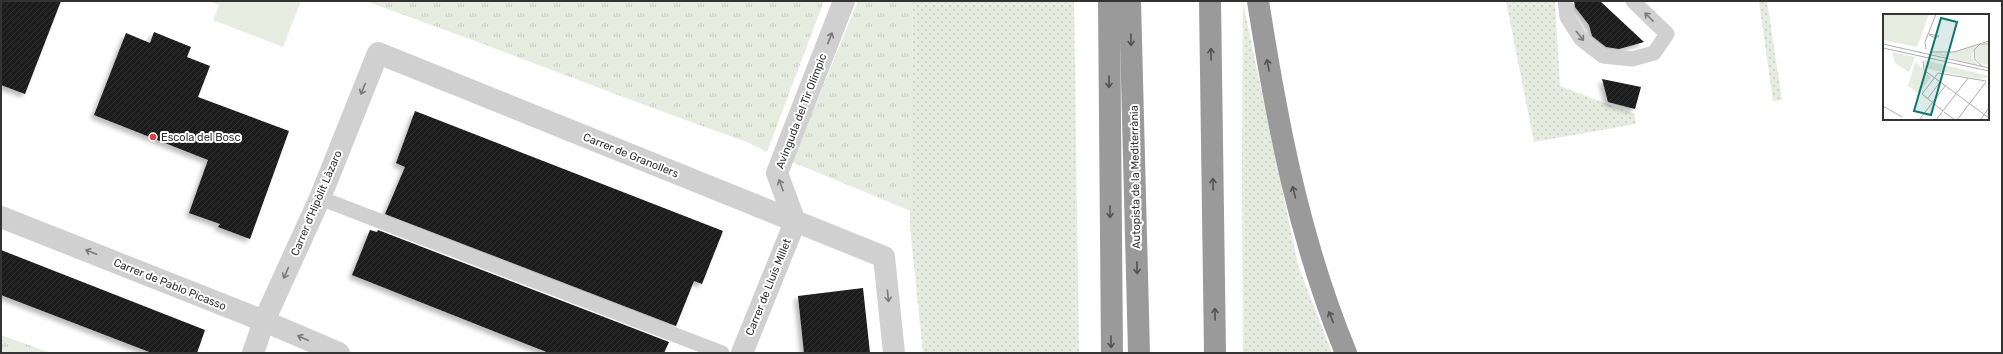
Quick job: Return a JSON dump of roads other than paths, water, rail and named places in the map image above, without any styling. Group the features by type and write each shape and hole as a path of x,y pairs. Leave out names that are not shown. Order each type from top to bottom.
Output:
{"highway":[{"path":"1109,1 1112,353"},
{"name":"Autopista de la Mediterrània","path":"1130,1 1139,353"},
{"path":"1210,1 1215,353"},
{"path":"1258,1 1287,165 1307,244 1328,310 1346,353"}],"street":[{"name":"Avinguda del Tir Olímpic","path":"795,222 777,173 844,1"},
{"name":"Carrer de Granollers","path":"378,53 884,257 894,353"},
{"name":"Carrer d'Hipòlit Làzaro","path":"253,353 264,321 320,198 378,53"},
{"name":"Carrer de Pablo Picasso","path":"1,216 264,321 339,353"},
{"name":"Carrer de Lluís Millet","path":"742,353 795,222"}],"lane":[{"path":"1565,1 1567,17 1581,39 1603,56 1632,59 1654,53 1667,34 1633,1"},
{"path":"320,198 722,353"}],"place":[{"name":"Escola del Bosc","path":"153,137"}]}
